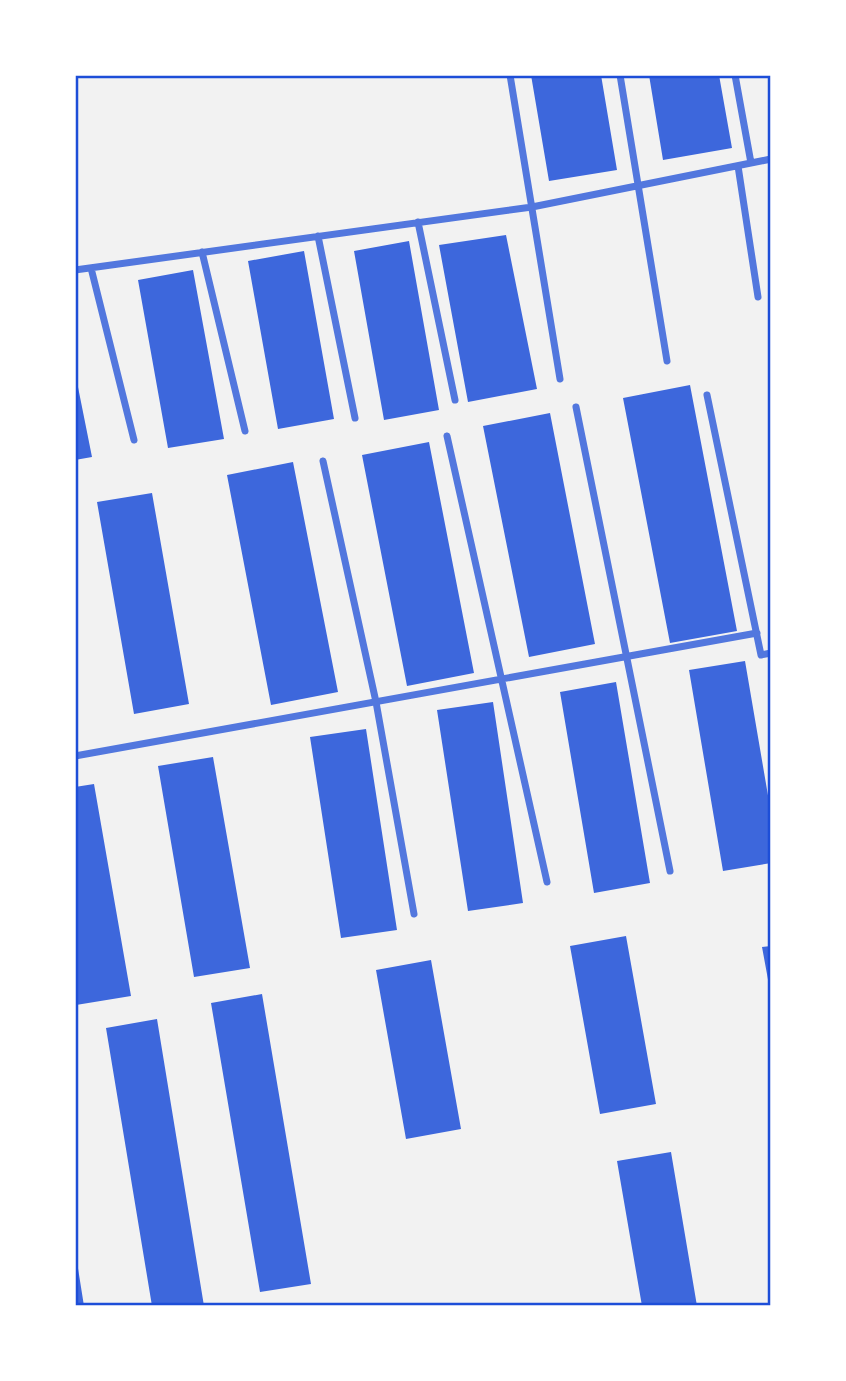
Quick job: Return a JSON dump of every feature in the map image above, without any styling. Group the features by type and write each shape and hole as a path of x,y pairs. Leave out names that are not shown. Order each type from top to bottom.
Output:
{"street":[{"path":"510,75 560,379"},
{"path":"620,75 667,361"},
{"path":"735,75 751,163"},
{"path":"75,270 532,207 771,159"},
{"path":"738,166 758,296"},
{"path":"418,222 455,400"},
{"path":"318,236 355,418"},
{"path":"202,252 245,431"},
{"path":"91,268 134,440"},
{"path":"707,395 761,655 771,653"},
{"path":"576,407 670,872"},
{"path":"447,436 547,882"},
{"path":"323,461 376,702 414,914"},
{"path":"75,756 757,633"}],"building":[{"path":"531,75 601,75 617,170 549,181"},
{"path":"649,75 719,75 732,148 663,160"},
{"path":"506,235 537,389 468,402 439,245"},
{"path":"409,241 439,410 384,420 354,251"},
{"path":"304,251 334,419 278,429 248,261"},
{"path":"193,270 224,439 168,448 138,280"},
{"path":"75,372 92,457 75,460"},
{"path":"690,385 737,631 670,643 623,398"},
{"path":"550,413 595,644 529,657 483,426"},
{"path":"429,442 474,673 407,686 362,455"},
{"path":"293,462 338,692 271,705 227,475"},
{"path":"152,493 189,704 134,714 97,502"},
{"path":"745,661 771,813 771,863 723,871 689,670"},
{"path":"616,682 650,883 594,893 560,692"},
{"path":"493,702 523,903 468,911 437,710"},
{"path":"366,729 397,930 341,938 310,737"},
{"path":"213,757 250,968 194,977 158,766"},
{"path":"94,784 131,996 76,1005 75,787"},
{"path":"626,936 656,1104 600,1114 570,946"},
{"path":"771,946 771,985 769,985 762,947"},
{"path":"431,960 461,1129 406,1139 376,970"},
{"path":"262,994 311,1284 260,1292 211,1003"},
{"path":"157,1019 204,1306 152,1306 106,1028"},
{"path":"671,1152 697,1306 642,1306 617,1161"},
{"path":"77,1262 84,1306 75,1306"}]}
